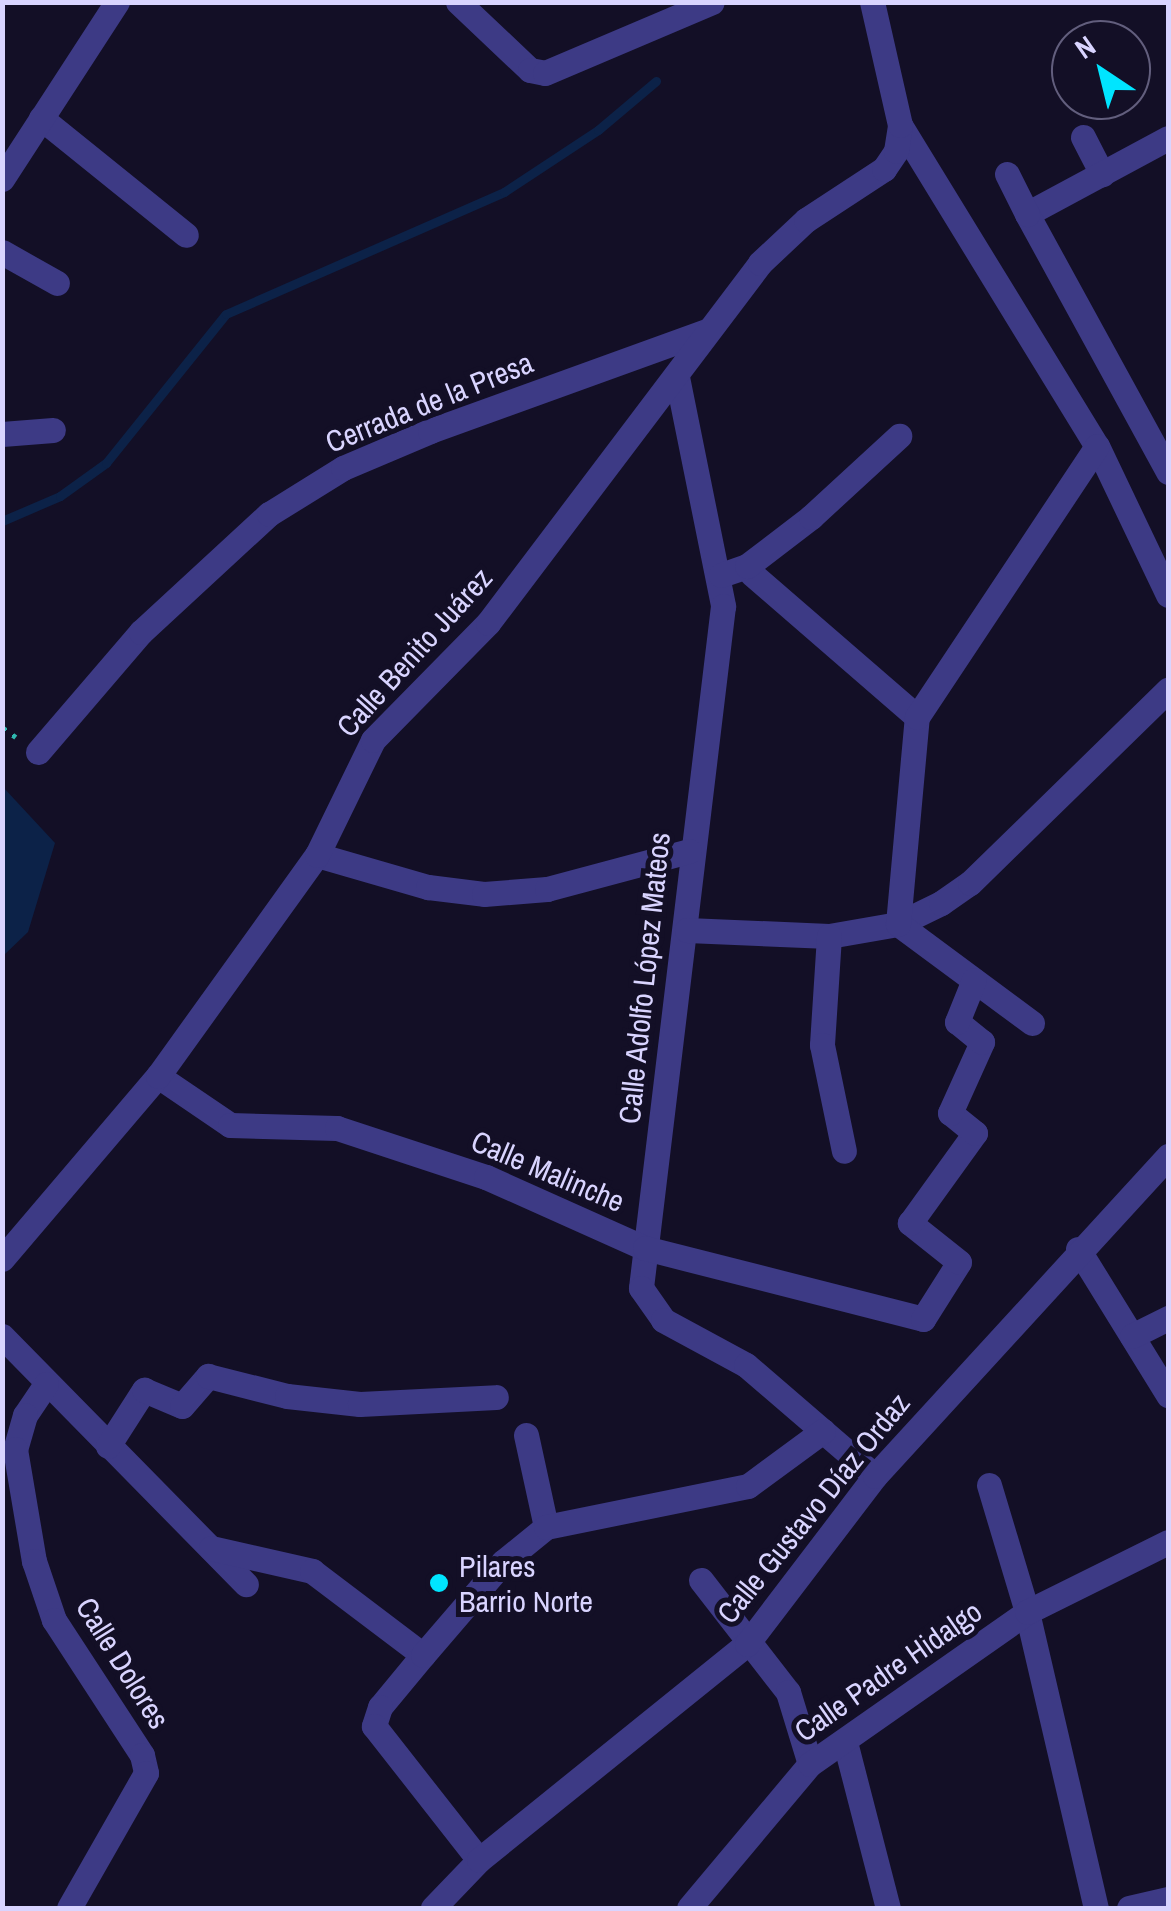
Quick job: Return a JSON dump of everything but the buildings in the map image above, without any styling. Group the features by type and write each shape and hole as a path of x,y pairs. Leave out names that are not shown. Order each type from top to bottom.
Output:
{"street":[{"path":"4,174 117,2"},
{"path":"458,2 530,70 561,70 712,2"},
{"path":"650,31 660,2"},
{"path":"872,2 900,125 1097,446 1168,596"},
{"path":"41,118 186,235"},
{"name":"Calle Benito Juárez","path":"2,1260 158,1076 317,855 373,740 488,623 677,377 707,331 780,241 884,168 896,151 900,125"},
{"path":"1083,138 1102,174"},
{"path":"1027,214 1168,138"},
{"path":"1007,174 1168,472"},
{"path":"2,252 57,283"},
{"name":"Cerrada de la Presa","path":"38,752 141,632 269,514 343,468 430,431 707,331"},
{"name":"Calle Adolfo López Mateos","path":"677,377 721,576 720,634 689,851 687,930 641,1288 663,1320 746,1365 875,1476"},
{"path":"2,434 53,430"},
{"path":"721,576 747,566 811,517 898,436"},
{"path":"898,924 917,717 1097,446"},
{"path":"752,574 917,717"},
{"path":"687,930 829,936 898,924 970,883 1168,690"},
{"path":"317,855 428,887 484,894 548,889 689,851"},
{"path":"898,924 1032,1024"},
{"path":"829,936 823,1056 844,1151"},
{"name":"Calle Malinche","path":"158,1076 230,1125 338,1128 369,1136 486,1177 645,1248 924,1319 959,1262 910,1223 975,1133 950,1112 982,1042 957,1022 974,980"},
{"name":"Calle Gustavo Díaz Ordaz","path":"433,1908 479,1860 747,1644 875,1476 1078,1248 1168,1156"},
{"path":"1078,1248 1168,1395"},
{"path":"1132,1336 1168,1318"},
{"path":"2,1336 246,1584"},
{"path":"108,1446 144,1390 182,1406 208,1376 287,1396 360,1404 496,1397"},
{"name":"Calle Dolores","path":"46,1384 25,1416 15,1449 34,1561 54,1620 142,1754 146,1772 69,1908"},
{"path":"479,1860 374,1726 380,1707 503,1562 546,1527 748,1486 823,1431"},
{"path":"526,1434 546,1527"},
{"path":"989,1484 1027,1612 1096,1908"},
{"name":"Calle Padre Hidalgo","path":"689,1908 810,1764 1027,1612 1168,1542"},
{"path":"211,1548 312,1571 423,1655"},
{"path":"701,1580 788,1692 810,1764"},
{"path":"846,1742 888,1908"},
{"path":"1129,1908 1168,1899"}],"water":[{"path":"3,787 55,843 28,932 3,956"}],"waterway":[{"path":"2,521 60,496 106,463 226,314 504,192 598,130 656,81"}],"place":[{"name":"Pilares Barrio Norte","path":"439,1583"}]}
